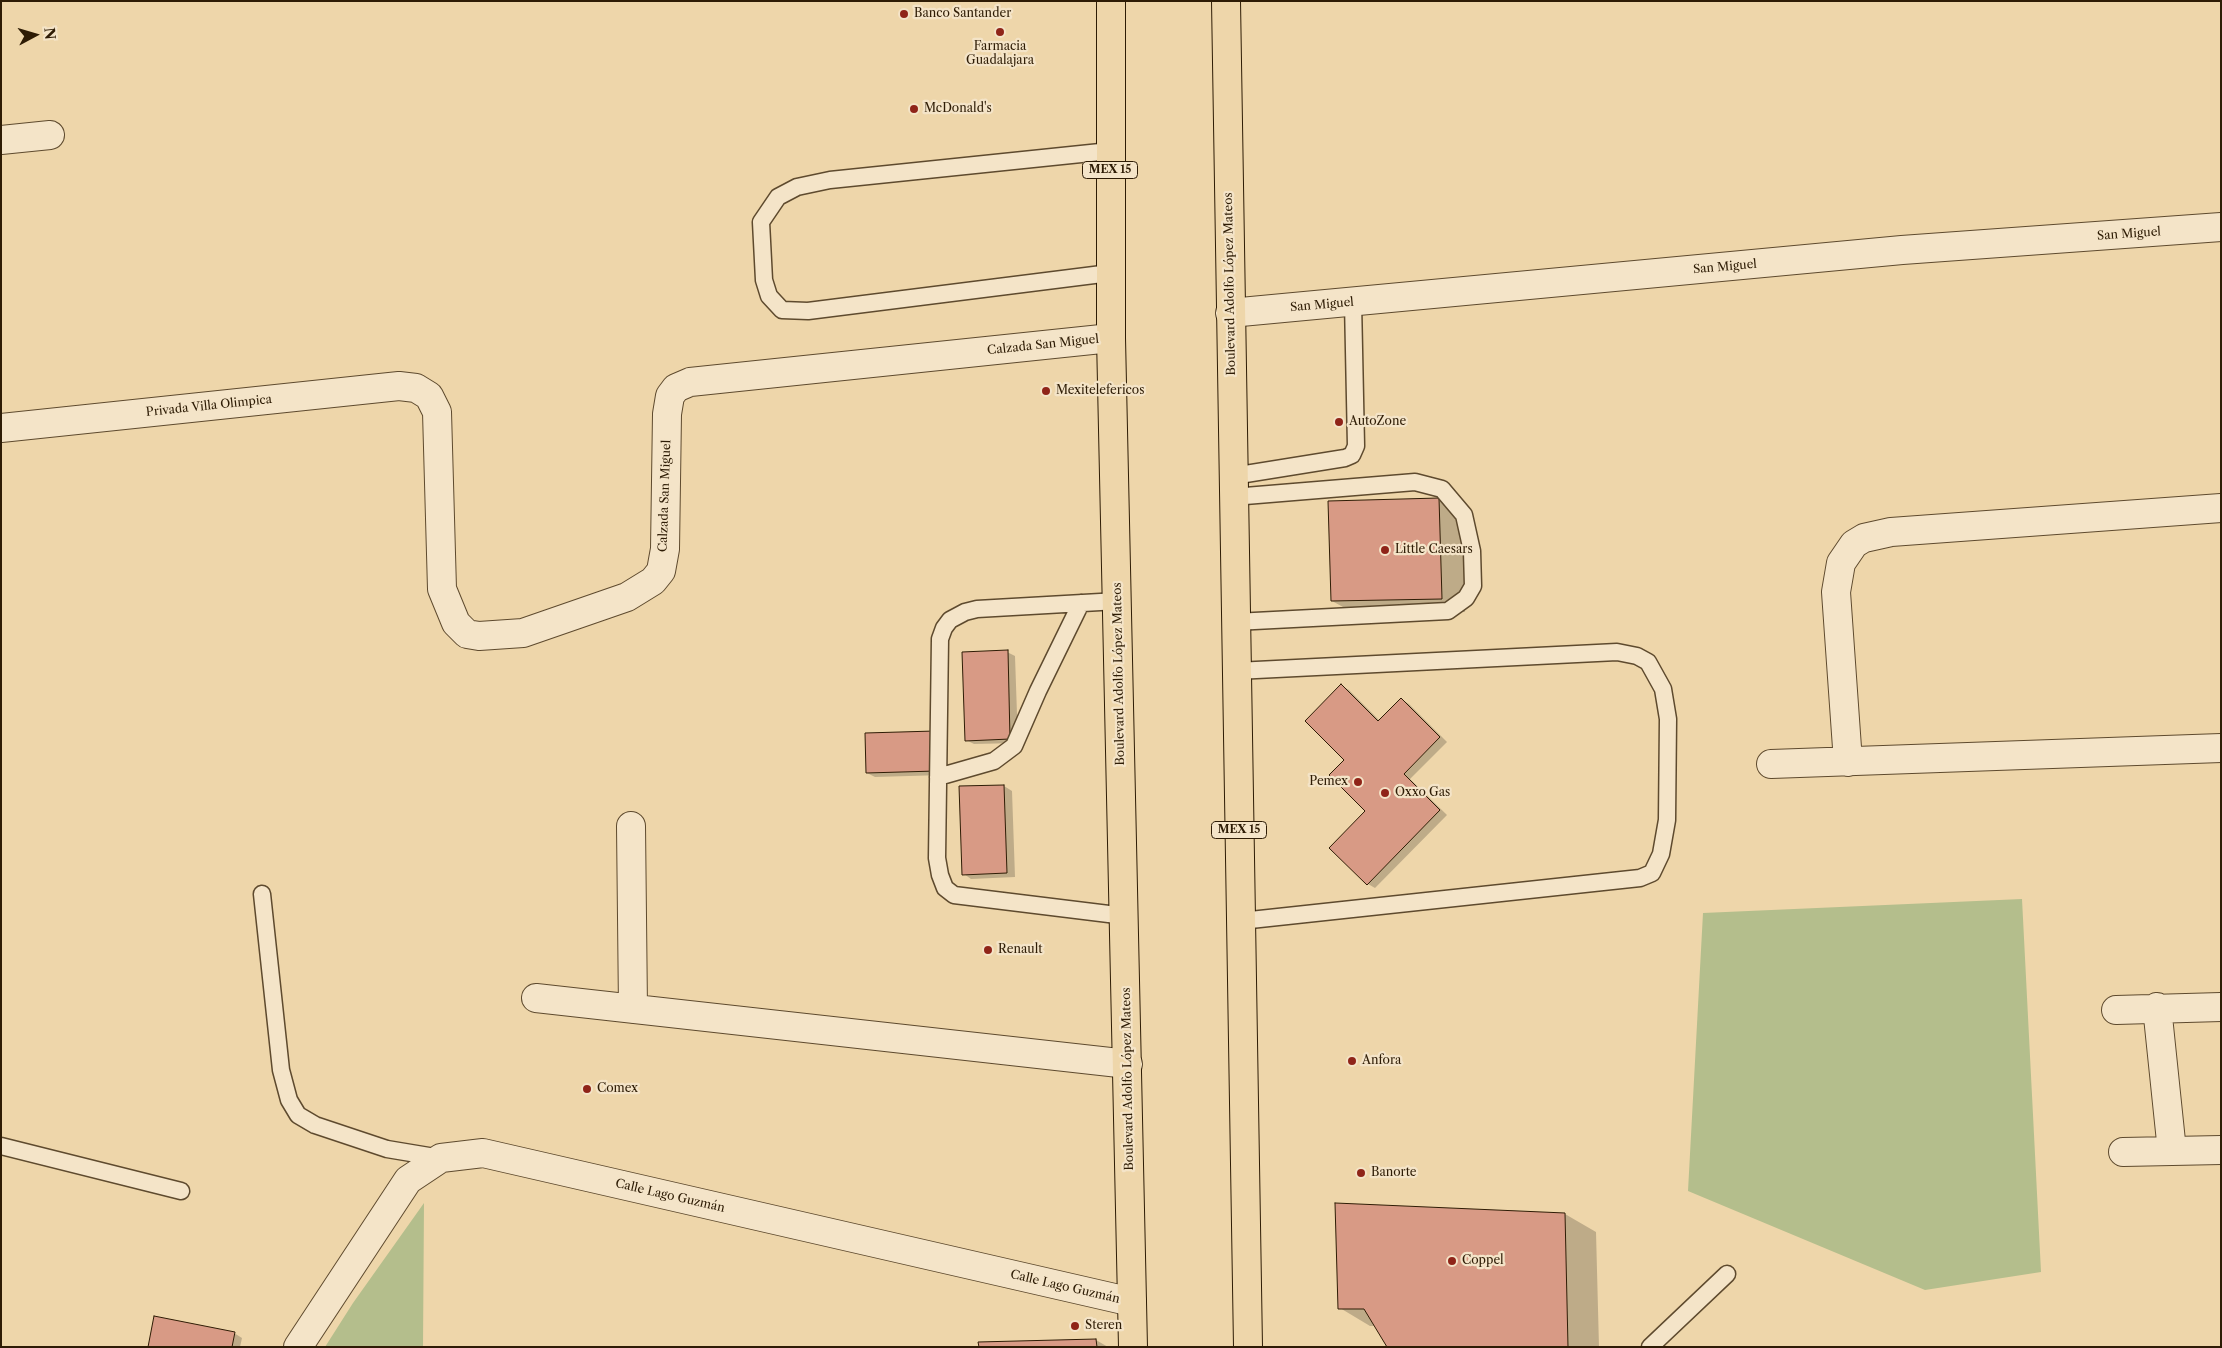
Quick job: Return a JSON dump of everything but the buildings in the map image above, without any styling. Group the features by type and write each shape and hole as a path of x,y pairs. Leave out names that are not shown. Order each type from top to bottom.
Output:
{"main road":[{"name":"Boulevard Adolfo López Mateos","path":"1111,1 1111,338 1133,1347"},
{"name":"Boulevard Adolfo López Mateos","path":"1226,1 1248,1347"}],"street":[{"path":"1,140 50,135"},
{"name":"San Miguel","path":"1230,313 1902,250 2221,227"},
{"name":"Calzada San Miguel","path":"416,388 429,396 437,412 442,589 456,623 467,634 479,636 523,633 627,597 653,581 661,571 665,548 667,414 670,396 676,388 690,382 1111,338"},
{"name":"Privada Villa Olimpica","path":"1,428 399,386 416,388"},
{"path":"1848,762 1836,592 1841,563 1854,544 1864,538 1891,532 2221,508"},
{"path":"1771,764 2221,748"},
{"path":"631,826 633,1009"},
{"path":"536,998 1128,1064"},
{"path":"2116,1010 2221,1007"},
{"path":"2157,1008 2172,1151"},
{"path":"2123,1152 2221,1150"},
{"name":"Calle Lago Guzmán","path":"298,1347 408,1180 441,1158 483,1153 1132,1302"}],"lane":[{"path":"1110,151 830,180 797,187 778,196 761,222 764,280 769,296 782,310 808,311 1110,273"},
{"path":"1233,486 1352,455 1356,446 1353,302"},
{"path":"1233,486 1415,482 1442,489 1464,515 1472,551 1473,586 1466,598 1448,611 1236,622"},
{"path":"1118,601 976,610 965,612 950,620 940,639 937,858 942,882 945,888 954,895 1124,916"},
{"path":"938,777 994,760 1014,746 1038,691 1082,603"},
{"path":"1236,671 1617,652 1637,656 1648,662 1663,689 1668,719 1667,820 1661,854 1652,873 1631,879 1241,921"},
{"path":"262,894 281,1070 289,1100 298,1115 316,1125 387,1149 441,1158"},
{"path":"1,1146 181,1191"},
{"path":"1650,1347 1727,1274"}],"green space":[{"path":"2022,899 2041,1272 1925,1290 1688,1191 1703,913"},
{"path":"424,1203 423,1347 325,1347 353,1303"}],"place":[{"name":"Banco Santander","path":"904,14"},
{"name":"Farmacia Guadalajara","path":"1000,32"},
{"name":"McDonald's","path":"914,109"},
{"name":"Mexitelefericos","path":"1046,391"},
{"name":"AutoZone","path":"1339,422"},
{"name":"Little Caesars","path":"1385,550"},
{"name":"Pemex","path":"1358,782"},
{"name":"Oxxo Gas","path":"1385,793"},
{"name":"Renault","path":"988,950"},
{"name":"Anfora","path":"1352,1061"},
{"name":"Comex","path":"587,1089"},
{"name":"Banorte","path":"1361,1173"},
{"name":"Coppel","path":"1452,1261"},
{"name":"Steren","path":"1075,1326"}]}
